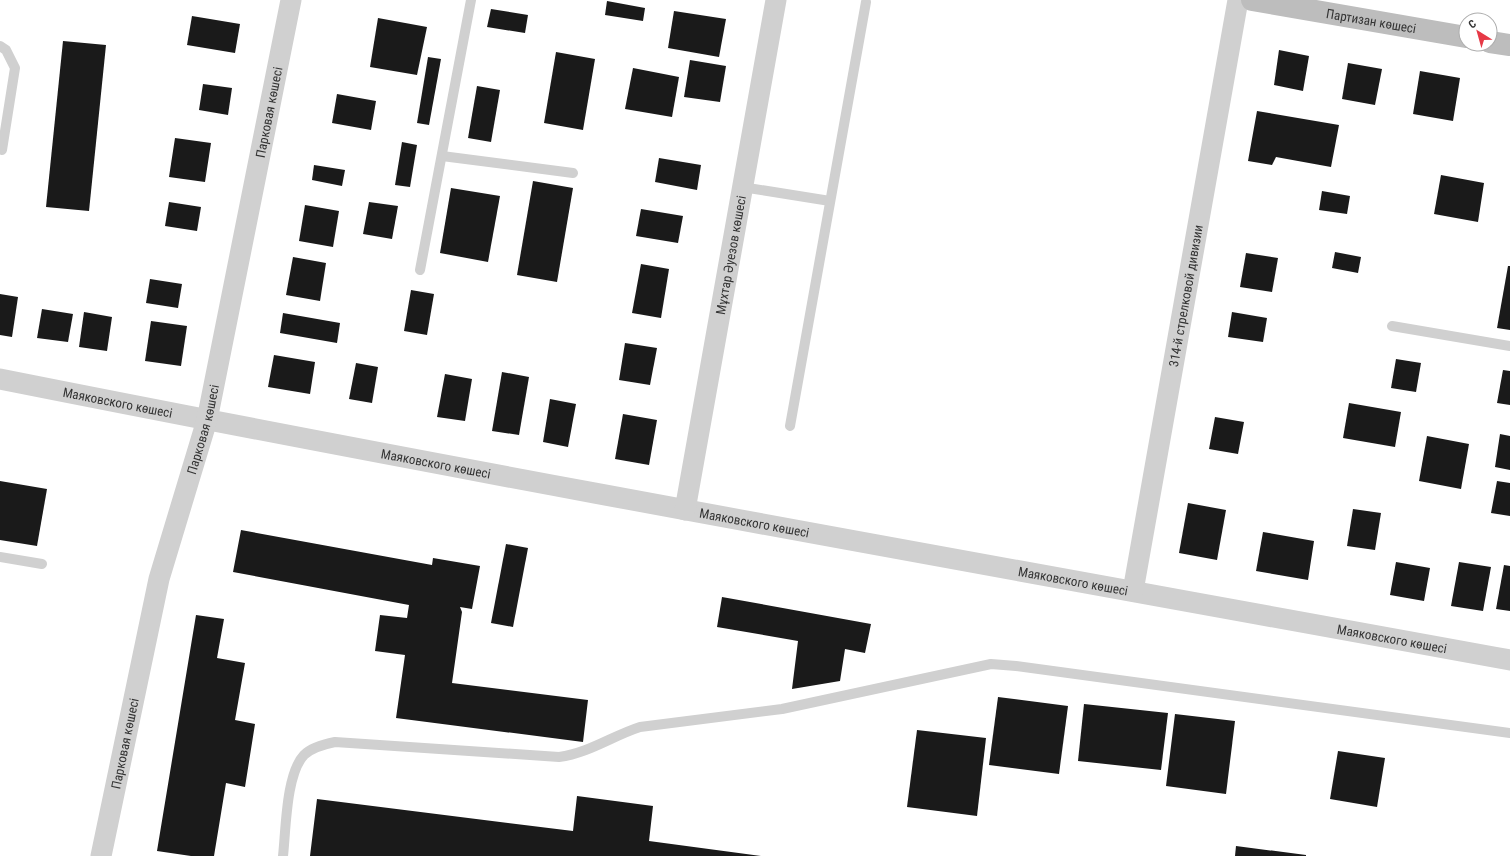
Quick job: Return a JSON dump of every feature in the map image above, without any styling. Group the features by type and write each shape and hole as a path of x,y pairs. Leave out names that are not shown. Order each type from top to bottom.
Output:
{"main road":[{"name":"Партизан көшесі","path":"1252,0 1458,36"},
{"path":"1498,43 1510,45"}],"street":[{"name":"Парковая көшесі","path":"101,856 158,579 207,420 291,0"},
{"name":"Мұхтар Әуезов көшесі","path":"685,510 776,0"},
{"name":"314-й стрелковой дивизии","path":"1133,591 1238,0"},
{"name":"Маяковского көшесі","path":"0,379 207,420 685,510 1510,660"}],"lane":[{"path":"420,270 471,0"},
{"path":"790,426 866,2"},
{"path":"0,46 6,50 15,68 2,150"},
{"path":"442,156 573,173"},
{"path":"742,186 830,201"},
{"path":"1392,326 1510,346"},
{"path":"0,557 42,564"},
{"path":"283,856 292,782 296,766 305,754 335,742 559,757 573,755 592,749 623,733 640,727 782,709 991,664 1016,666 1510,733"}],"building":[{"path":"607,1 645,8 643,21 605,15"},
{"path":"491,9 528,15 525,33 487,27"},
{"path":"674,11 726,19 719,57 668,48"},
{"path":"192,16 240,24 235,53 187,45"},
{"path":"378,18 427,27 417,75 370,67"},
{"path":"63,41 106,45 89,211 46,207"},
{"path":"1279,50 1309,56 1303,91 1274,85"},
{"path":"556,52 595,59 583,130 544,123"},
{"path":"428,57 441,59 429,125 417,123"},
{"path":"690,60 726,66 720,102 684,97"},
{"path":"1348,63 1382,69 1375,105 1342,99"},
{"path":"633,68 679,77 672,117 625,109"},
{"path":"1420,71 1460,78 1453,121 1413,114"},
{"path":"203,84 232,88 228,115 199,110"},
{"path":"477,86 500,90 491,142 468,138"},
{"path":"337,94 376,101 371,130 332,123"},
{"path":"1257,111 1339,125 1331,167 1276,157 1272,165 1248,161"},
{"path":"175,138 211,143 205,182 169,177"},
{"path":"402,142 417,145 410,187 395,185"},
{"path":"659,158 701,165 697,190 655,182"},
{"path":"314,165 345,170 342,186 312,180"},
{"path":"1441,175 1484,183 1478,222 1434,214"},
{"path":"533,181 573,188 557,282 517,275"},
{"path":"451,188 500,196 488,262 440,253"},
{"path":"1322,191 1350,196 1347,214 1319,210"},
{"path":"169,202 201,207 197,231 165,226"},
{"path":"369,202 398,206 392,239 363,234"},
{"path":"305,205 339,211 333,247 299,241"},
{"path":"641,209 683,216 678,243 636,236"},
{"path":"1335,252 1361,257 1358,273 1332,268"},
{"path":"1246,253 1278,258 1272,292 1240,287"},
{"path":"293,257 326,263 320,301 286,295"},
{"path":"641,264 669,269 661,318 632,313"},
{"path":"1508,266 1510,266 1510,330 1497,328"},
{"path":"150,279 182,284 178,308 146,303"},
{"path":"411,290 434,294 427,335 404,331"},
{"path":"0,294 18,297 12,337 0,335"},
{"path":"42,309 73,314 68,342 37,338"},
{"path":"84,312 112,317 107,351 79,347"},
{"path":"1232,312 1267,318 1263,342 1228,337"},
{"path":"283,313 340,323 337,343 280,333"},
{"path":"151,321 187,326 181,366 145,361"},
{"path":"625,343 657,348 650,385 619,380"},
{"path":"274,355 315,362 310,394 268,387"},
{"path":"1396,359 1421,363 1416,392 1391,388"},
{"path":"356,363 378,367 372,403 349,399"},
{"path":"1503,370 1510,371 1510,405 1497,403"},
{"path":"502,372 529,377 519,435 492,431"},
{"path":"445,374 472,379 465,421 437,417"},
{"path":"550,399 576,404 568,447 543,442"},
{"path":"1349,403 1401,412 1395,447 1343,438"},
{"path":"623,414 657,420 649,465 615,459"},
{"path":"1215,417 1244,422 1238,454 1209,449"},
{"path":"1500,434 1510,436 1510,470 1495,467"},
{"path":"1427,436 1469,444 1461,489 1419,481"},
{"path":"0,481 47,489 37,546 0,540"},
{"path":"1497,481 1510,483 1510,516 1491,513"},
{"path":"1188,503 1226,510 1217,560 1179,553"},
{"path":"1353,509 1381,513 1375,550 1347,546"},
{"path":"241,530 432,565 433,558 480,566 472,609 460,607 462,612 452,683 588,700 583,742 396,718 405,655 375,651 380,615 407,618 409,605 233,572"},
{"path":"1263,532 1314,541 1308,580 1256,571"},
{"path":"506,544 528,548 513,627 491,623"},
{"path":"1396,562 1430,568 1424,601 1390,595"},
{"path":"1459,562 1491,567 1483,611 1451,606"},
{"path":"1504,565 1510,566 1510,611 1496,609"},
{"path":"722,597 871,624 865,653 845,649 840,681 792,689 798,641 717,627"},
{"path":"196,615 224,619 217,658 245,663 235,720 255,724 245,787 226,783 214,856 191,856 157,851"},
{"path":"998,697 1068,706 1059,774 989,765"},
{"path":"1084,704 1168,713 1161,770 1078,761"},
{"path":"1175,714 1235,721 1226,794 1166,786"},
{"path":"917,730 986,738 977,816 907,807"},
{"path":"1338,751 1385,758 1377,807 1330,799"},
{"path":"577,796 653,806 649,841 761,856 310,856 317,799 573,831"},
{"path":"1236,846 1306,855 1306,856 1235,856"}]}
